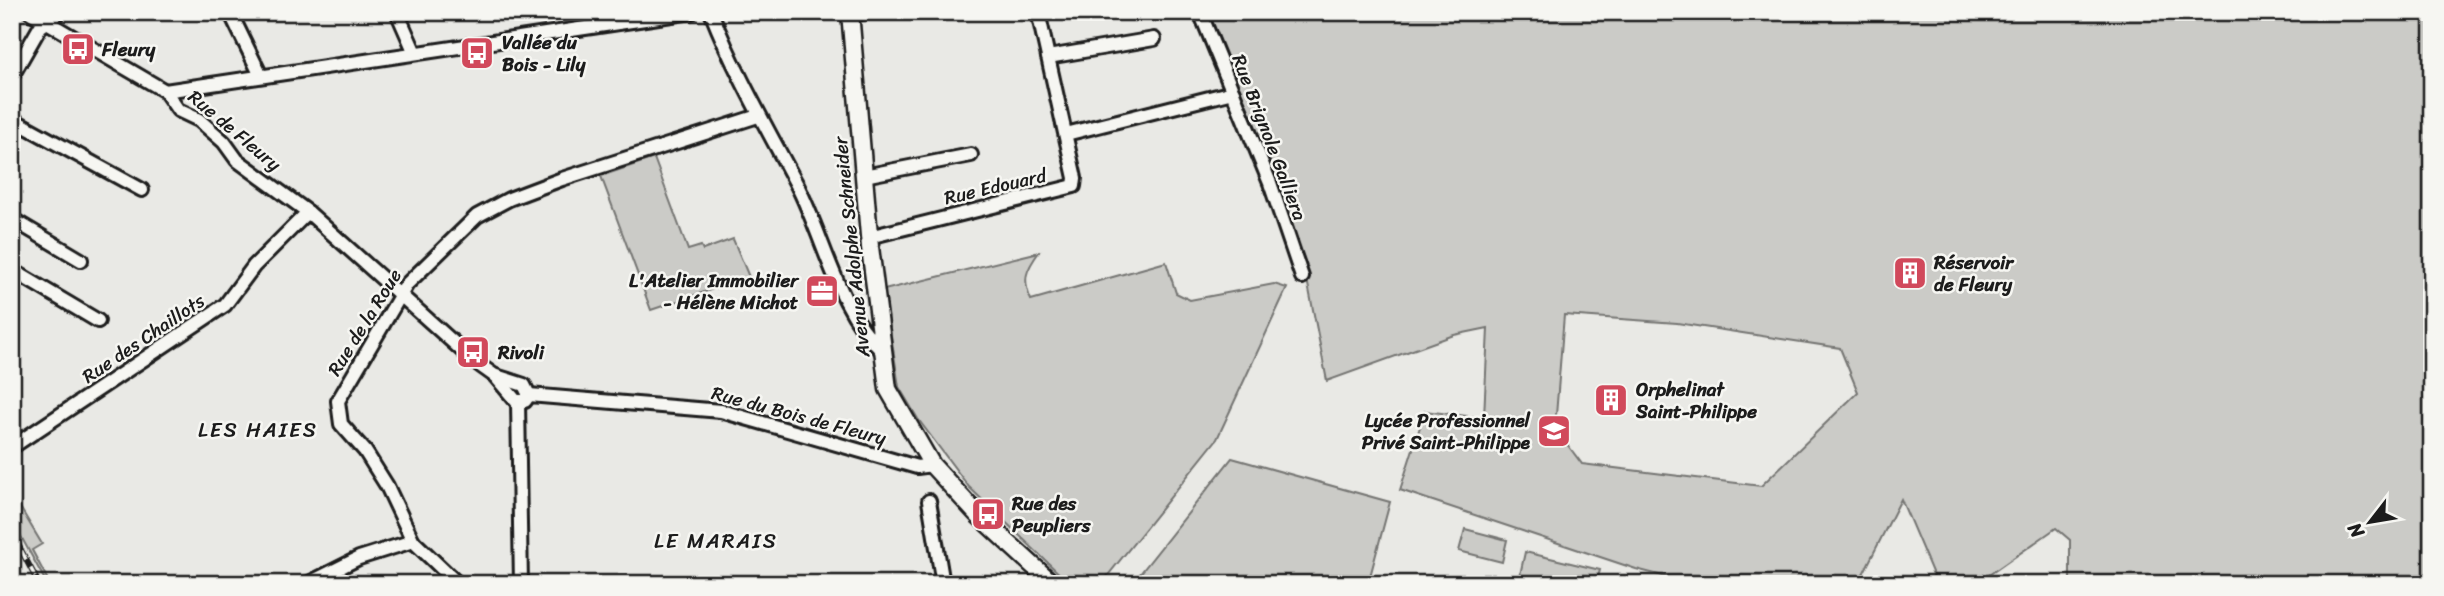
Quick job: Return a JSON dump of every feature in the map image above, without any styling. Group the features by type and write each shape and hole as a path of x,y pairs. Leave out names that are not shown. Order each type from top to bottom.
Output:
{"street":[{"name":"Rue de Fleury","path":"30,12 165,91 178,110 199,120 224,142 237,160 308,212"},
{"path":"12,76 40,27 60,12"},
{"path":"230,12 261,76"},
{"path":"397,12 415,53"},
{"path":"165,91 692,12"},
{"path":"710,12 758,116 797,185 859,327 882,351"},
{"path":"1038,12 1066,134 1233,92"},
{"name":"Rue Brignole Galliera","path":"1200,12 1270,183 1302,277"},
{"name":"Avenue Adolphe Schneider","path":"856,13 869,237 888,389 932,465 978,515 1053,584"},
{"path":"1048,57 1154,39"},
{"name":"Rue de la Roue","path":"413,541 387,486 365,451 341,424 338,401 401,293 467,224 509,199 562,179 758,116"},
{"path":"12,119 142,190"},
{"name":"Rue Edouard","path":"869,237 1074,186 1075,177 1066,134"},
{"path":"864,176 971,155"},
{"name":"Rue du Bois de Fleury","path":"308,212 474,361 519,394 721,411 917,467 932,465"},
{"name":"Rue des Chaillots","path":"12,447 225,305 254,266 308,212"},
{"path":"12,219 81,260"},
{"path":"12,270 98,321"},
{"path":"519,394 521,584"},
{"path":"929,501 943,584"},
{"path":"306,584 359,558 413,541 458,584"}],"shaded area":[{"path":"1204,12 2432,12 2432,584 2070,584 2070,540 2056,528 1976,584 1937,584 1901,499 1858,584 1694,584 1636,569 1400,490 1425,411 1484,418 1488,328 1454,335 1327,381 1306,274 1259,140","holes":["1564,315 1677,323 1840,348 1858,392 1761,486 1582,464 1555,428"]},
{"path":"654,158 688,250 701,246 703,250 733,239 749,277 651,310 601,176"},
{"path":"1039,252 1031,264 1026,280 1031,300 1166,262 1176,293 1190,300 1274,284 1287,288 1217,439 1101,584 1070,584 969,487 918,419 899,387 884,290"},
{"path":"1232,458 1390,502 1368,584 1132,584"},
{"path":"12,494 42,544 32,550 50,584 47,584 12,520"},
{"path":"1465,529 1507,540 1502,562 1459,551"},
{"path":"1525,552 1600,570 1596,584 1518,584"}],"railway":[{"path":"12,533 39,584"},
{"path":"12,567 20,584"}],"place":[{"name":"Fleury","path":"78,49"},
{"name":"Vallée du Bois - Lily","path":"477,53"},
{"name":"Réservoir de Fleury","path":"1910,273"},
{"name":"L'Atelier Immobilier - Hélène Michot","path":"822,291"},
{"name":"Rivoli","path":"473,352"},
{"name":"Orphelinat Saint-Philippe","path":"1611,400"},
{"name":"Lycée Professionnel Privé Saint-Philippe","path":"1554,431"},
{"name":"Rue des Peupliers","path":"988,514"}],"district":[{"name":"LES HAIES","path":"258,430"},
{"name":"LE MARAIS","path":"716,541"}]}
